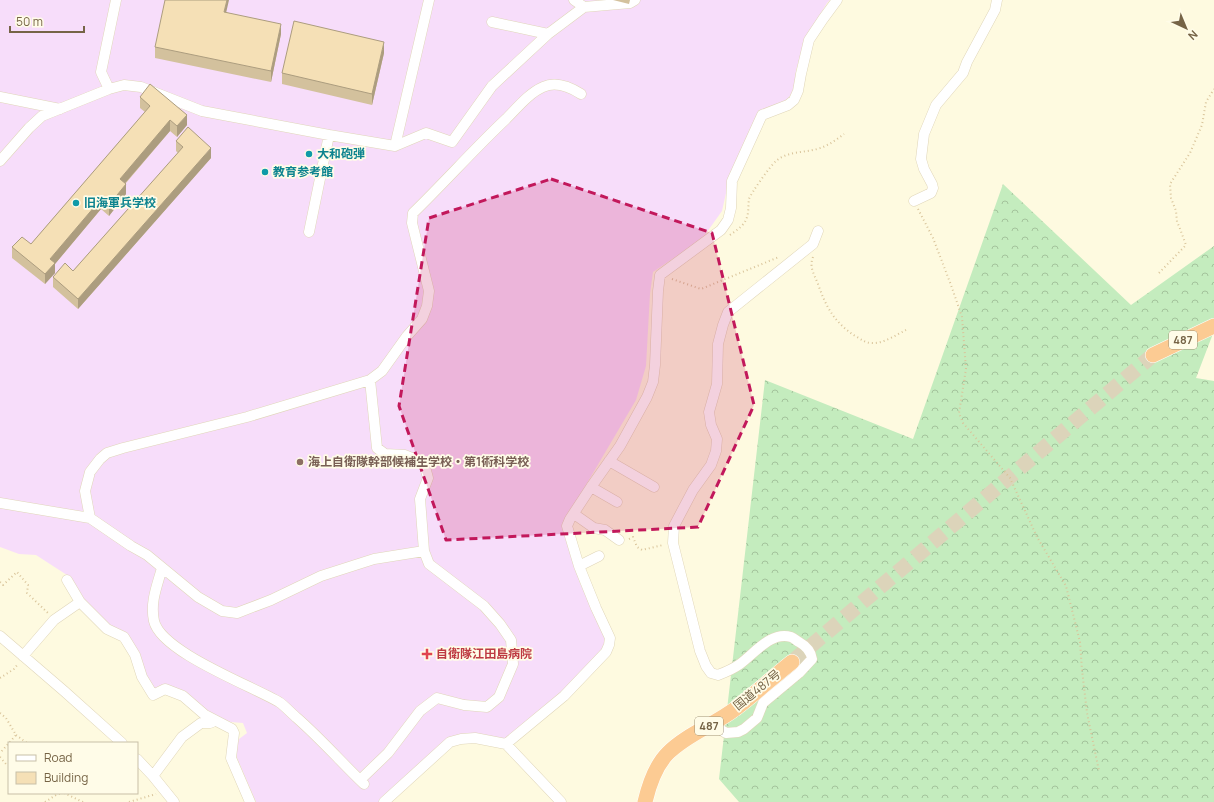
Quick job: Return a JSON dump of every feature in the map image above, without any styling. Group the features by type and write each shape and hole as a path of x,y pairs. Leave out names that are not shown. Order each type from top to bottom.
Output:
{"highway":[{"name":"487","path":"1153,355 1214,326"},
{"name":"国道487号","path":"645,802 649,786 657,769 668,753 682,741 735,709 792,662"}],"street":[{"path":"109,89 101,72 116,0"},
{"path":"395,146 429,0"},
{"path":"574,0 584,7"},
{"path":"0,161 29,128 42,116 109,89 124,85 141,87 202,111 329,135 395,146 426,134 452,142 492,86 548,34 584,7 630,3 635,0"},
{"path":"506,744 564,696 606,652 610,645 610,638 579,566 567,526 591,487 620,446 647,397 653,382 660,275 721,230 728,220 731,208 732,181 762,114 788,105 794,100 798,91 809,40 837,0"},
{"path":"914,201 931,193 933,188 921,159 924,134 936,105 963,73 967,62 995,10 997,0"},
{"path":"492,22 548,34"},
{"path":"90,518 85,491 90,472 100,459 107,453 247,417 370,380 382,371 407,336 422,319 427,306 429,291 412,223 413,213 474,150 530,96 544,87 558,85 571,88 581,94"},
{"path":"0,97 60,109"},
{"path":"309,232 329,135"},
{"path":"712,724 726,733 738,732 744,729 757,718 764,703 799,673 812,659 811,653 803,644 792,637 779,637 767,641 740,664 727,672 718,675 711,673 706,666 700,651 672,543 674,526 693,490 711,465 716,451 717,439 711,425 709,412 717,384 718,344 728,312 813,244 818,231"},
{"path":"162,568 154,594 152,607 155,623 165,637 197,661 280,703 315,734 362,782 388,753 420,711 437,698 464,705 487,707 499,696 513,664 511,640 500,624 484,606 428,564 424,551 420,499 428,478 424,463 405,455 385,454 377,448 370,380"},
{"path":"609,461 654,487"},
{"path":"591,487 617,502"},
{"path":"0,503 90,518 147,555 204,601 222,611 237,613 271,600 322,576 374,560 424,551"},
{"path":"574,514 594,528 605,530 618,540"},
{"path":"579,566 599,556"},
{"path":"67,580 80,602 107,629 124,637 135,654 142,677 153,695 165,689 183,696 205,715 232,730 234,733 231,758 250,802"},
{"path":"23,656 54,620 80,602"},
{"path":"0,636 121,742"},
{"path":"153,776 182,737 201,723 210,723 215,721"},
{"path":"384,802 450,742 461,739 475,738 506,744 561,802"},
{"path":"138,760 174,802"}],"path":[{"path":"1159,273 1186,245 1176,222 1176,211 1171,198 1170,184 1190,153 1202,124 1206,102 1214,89"},
{"path":"727,237 743,224 747,218 749,199 752,192 776,160 783,156 797,152 816,150 829,145 844,134"},
{"path":"914,201 933,238 962,317 966,369 959,413 963,423 1010,478 1038,537 1066,586 1080,642 1087,713 1099,771"},
{"path":"660,275 701,289 782,256"},
{"path":"813,257 810,264 823,300 833,316 853,335 865,342 873,344 886,340 906,330"},
{"path":"618,540 624,542 633,537 637,546 642,550 672,543"},
{"path":"0,582 3,585 17,572 28,585 27,593 54,620"},
{"path":"0,678 14,669 19,664 23,656"},
{"path":"0,713 6,718 16,735 26,742"},
{"path":"10,742 16,735"},
{"path":"0,753 8,744"},
{"path":"0,757 6,764"},
{"path":"129,802 158,794 164,790"},
{"path":"45,802 60,794"},
{"path":"65,794 83,802"}],"highlighted area":[{"path":"551,179 712,233 754,405 698,527 446,540 399,406 429,218"}],"shaded area":[{"name":"海上自衛隊幹部候補生学校・第1術科学校","path":"0,0 830,0 806,38 796,70 794,90 787,100 758,113 729,180 722,211 702,239 653,272 650,294 646,366 636,400 563,524 580,583 604,632 604,647 560,695 506,740 448,739 379,802 256,802 237,758 236,749 239,739 247,733 243,723 231,722 211,715 184,692 155,690 147,680 139,655 86,603 70,577 36,555 19,554 0,547"}],"green space":[{"path":"1003,184 1131,305 1214,246 1214,331 1196,378 1214,381 1214,802 739,802 719,779 765,380 913,439"}],"building":[{"path":"165,0 227,0 224,12 281,24 271,71 155,47"},
{"path":"294,21 384,42 372,94 282,73"},
{"path":"150,84 187,115 177,126 170,120 120,179 126,184 109,205 101,199 50,259 55,263 45,274 12,247 22,237 31,244 150,106 140,97"},
{"path":"188,127 211,148 78,299 53,277 65,263 73,271 183,147 176,141"}],"tunnel":[{"path":"792,662 1153,355"}],"place":[{"name":"大和砲弾","path":"309,154"},
{"name":"教育参考館","path":"265,172"},
{"name":"旧海軍兵学校","path":"76,203"},
{"name":"海上自衛隊幹部候補生学校・第1術科学校","path":"300,462"},
{"name":"自衛隊江田島病院","path":"427,654"}]}
